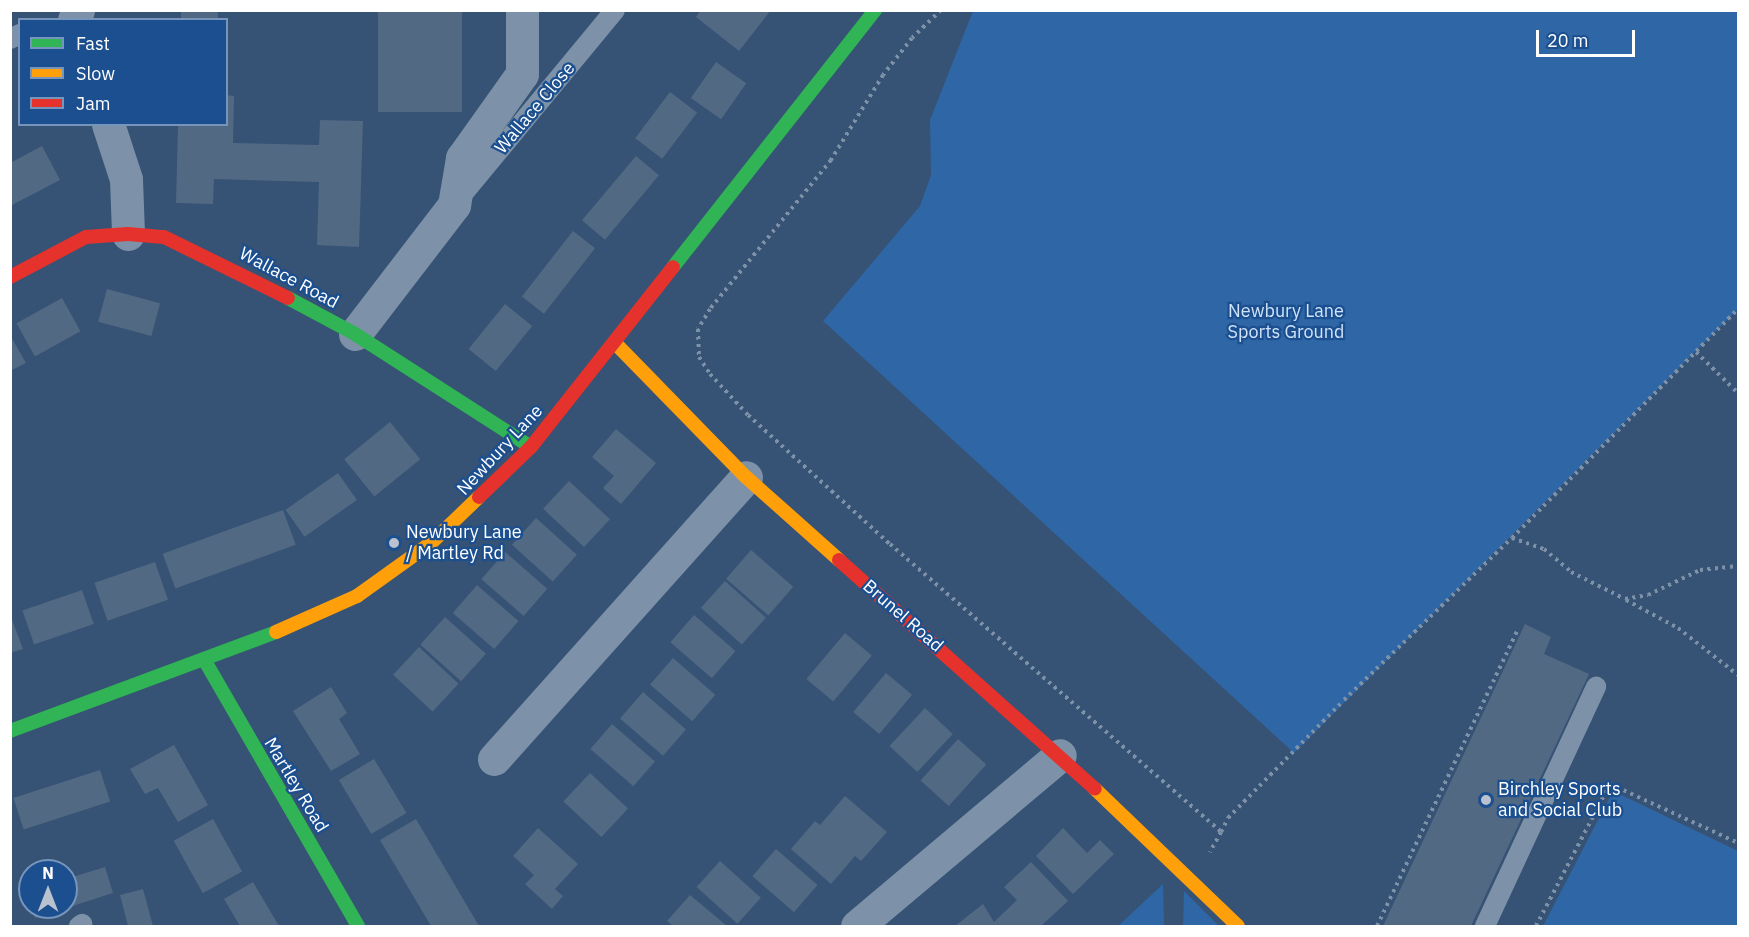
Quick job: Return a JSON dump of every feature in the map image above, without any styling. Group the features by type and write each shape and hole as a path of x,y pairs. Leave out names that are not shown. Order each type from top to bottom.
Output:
{"street":[{"name":"Wallace Close","path":"355,334 454,205 462,158 522,74 522,10"},
{"name":"Newbury Lane","path":"10,731 205,661 313,618 357,596 431,543 531,447 616,344 875,10"},
{"path":"109,126 126,178 128,234"},
{"name":"Wallace Road","path":"10,277 87,237 128,234 164,237 203,253 355,334 531,447"},
{"name":"Brunel Road","path":"616,344 746,477 1060,755 1238,927"},
{"path":"494,759 746,477"},
{"name":"Martley Road","path":"205,661 358,927"},
{"path":"857,927 1060,755"}],"lane":[{"name":"Wallace Close","path":"454,205 615,10"},
{"path":"1485,927 1596,687"}],"path":[{"path":"941,10 912,38 883,75 831,160 710,309 698,329 699,357 748,415 890,544 1221,832"},
{"path":"1188,878 1205,860 1228,818 1344,700 1512,538 1738,309"},
{"path":"1696,352 1738,393"},
{"path":"1512,538 1544,549 1570,572 1678,628 1738,675"},
{"path":"1625,599 1648,595 1700,570 1738,566"},
{"path":"1377,927 1518,629"},
{"path":"1536,927 1610,783 1738,843"}],"green space":[{"name":"Newbury Lane Sports Ground","path":"973,11 1738,11 1738,309 1294,753 823,321 920,206 931,175 930,120"},
{"path":"1613,791 1738,851 1738,926 1543,926"},
{"path":"1163,884 1164,926 1118,926"},
{"path":"1184,891 1219,926 1183,926"}],"building":[{"path":"181,10 218,10 218,18 181,18"},
{"path":"378,10 462,10 462,112 378,112"},
{"path":"701,10 771,10 739,51 696,17"},
{"path":"716,62 746,83 721,119 691,98"},
{"path":"670,92 697,112 662,159 635,138"},
{"path":"228,95 234,96 233,143 319,145 320,120 363,121 359,247 317,245 319,182 214,179 213,204 176,203 178,126 228,126"},
{"path":"42,146 60,180 10,206 10,163"},
{"path":"636,156 659,175 605,240 582,220"},
{"path":"573,231 595,248 544,314 522,296"},
{"path":"107,289 160,303 151,336 98,322"},
{"path":"62,298 80,331 35,356 17,323"},
{"path":"505,304 532,326 496,371 468,349"},
{"path":"10,335 26,363 10,371"},
{"path":"390,422 420,459 374,496 344,459"},
{"path":"616,429 656,463 621,504 603,488 614,476 592,457"},
{"path":"338,473 357,500 305,537 286,510"},
{"path":"569,481 610,519 584,547 543,509"},
{"path":"283,510 296,545 175,589 163,554"},
{"path":"536,518 577,555 553,582 512,545"},
{"path":"751,550 793,587 768,615 726,579"},
{"path":"505,552 547,589 524,616 481,579"},
{"path":"155,562 168,600 108,621 94,583"},
{"path":"725,581 766,618 742,645 701,608"},
{"path":"477,585 519,621 494,649 453,613"},
{"path":"82,590 94,624 34,645 22,611"},
{"path":"10,614 23,649 10,653"},
{"path":"694,615 736,651 712,678 670,642"},
{"path":"445,617 486,654 461,681 420,644"},
{"name":"Birchley Sports and Social Club","path":"1525,624 1551,637 1544,654 1589,674 1471,926 1383,926"},
{"path":"845,633 872,655 833,701 806,679"},
{"path":"419,647 458,684 433,712 393,675"},
{"path":"673,658 715,695 692,721 650,684"},
{"path":"886,673 912,695 879,734 853,712"},
{"path":"331,687 347,713 339,719 360,754 331,771 293,711"},
{"path":"643,692 686,729 663,756 620,718"},
{"path":"925,708 953,734 917,772 890,746"},
{"path":"612,724 655,761 633,786 590,749"},
{"path":"958,739 986,764 949,806 921,781"},
{"path":"174,745 208,805 178,822 158,788 145,794 130,769"},
{"path":"374,759 406,813 371,834 339,780"},
{"path":"100,770 110,801 24,830 13,798"},
{"path":"590,773 628,808 601,837 563,802"},
{"path":"845,796 887,832 861,861 855,856 831,884 791,849 815,821 820,825"},
{"path":"213,819 242,871 203,893 174,841"},
{"path":"416,819 479,926 431,926 380,840"},
{"path":"538,828 578,864 555,889 563,896 552,909 525,884 534,875 513,856"},
{"path":"1063,828 1087,853 1100,840 1114,854 1073,894 1036,856"},
{"path":"776,849 818,885 794,912 752,876"},
{"path":"720,861 761,898 737,924 697,887"},
{"path":"1031,862 1068,901 1041,926 955,926 983,904 994,922 1017,900 1004,887"},
{"path":"105,867 113,893 78,904 78,875"},
{"path":"253,882 279,926 240,926 224,899"},
{"path":"143,889 153,926 128,926 120,895"},
{"path":"690,895 727,926 673,926 667,921"}],"traffic: fast":[{"path":"673,267 875,10"},
{"path":"288,298 355,334 531,447"},
{"path":"10,731 276,632"},
{"path":"205,661 358,926"}],"traffic: slow":[{"path":"616,344 746,477 839,560"},
{"path":"276,632 357,596 431,543 479,497"},
{"path":"1095,789 1238,926"}],"traffic: jam":[{"path":"10,277 86,237 128,234 164,237 288,298"},
{"path":"479,497 531,447 673,267"},
{"path":"839,560 1095,789"}],"place":[{"name":"Newbury Lane / Martley Rd","path":"394,543"},
{"name":"Birchley Sports and Social Club","path":"1486,800"}]}
